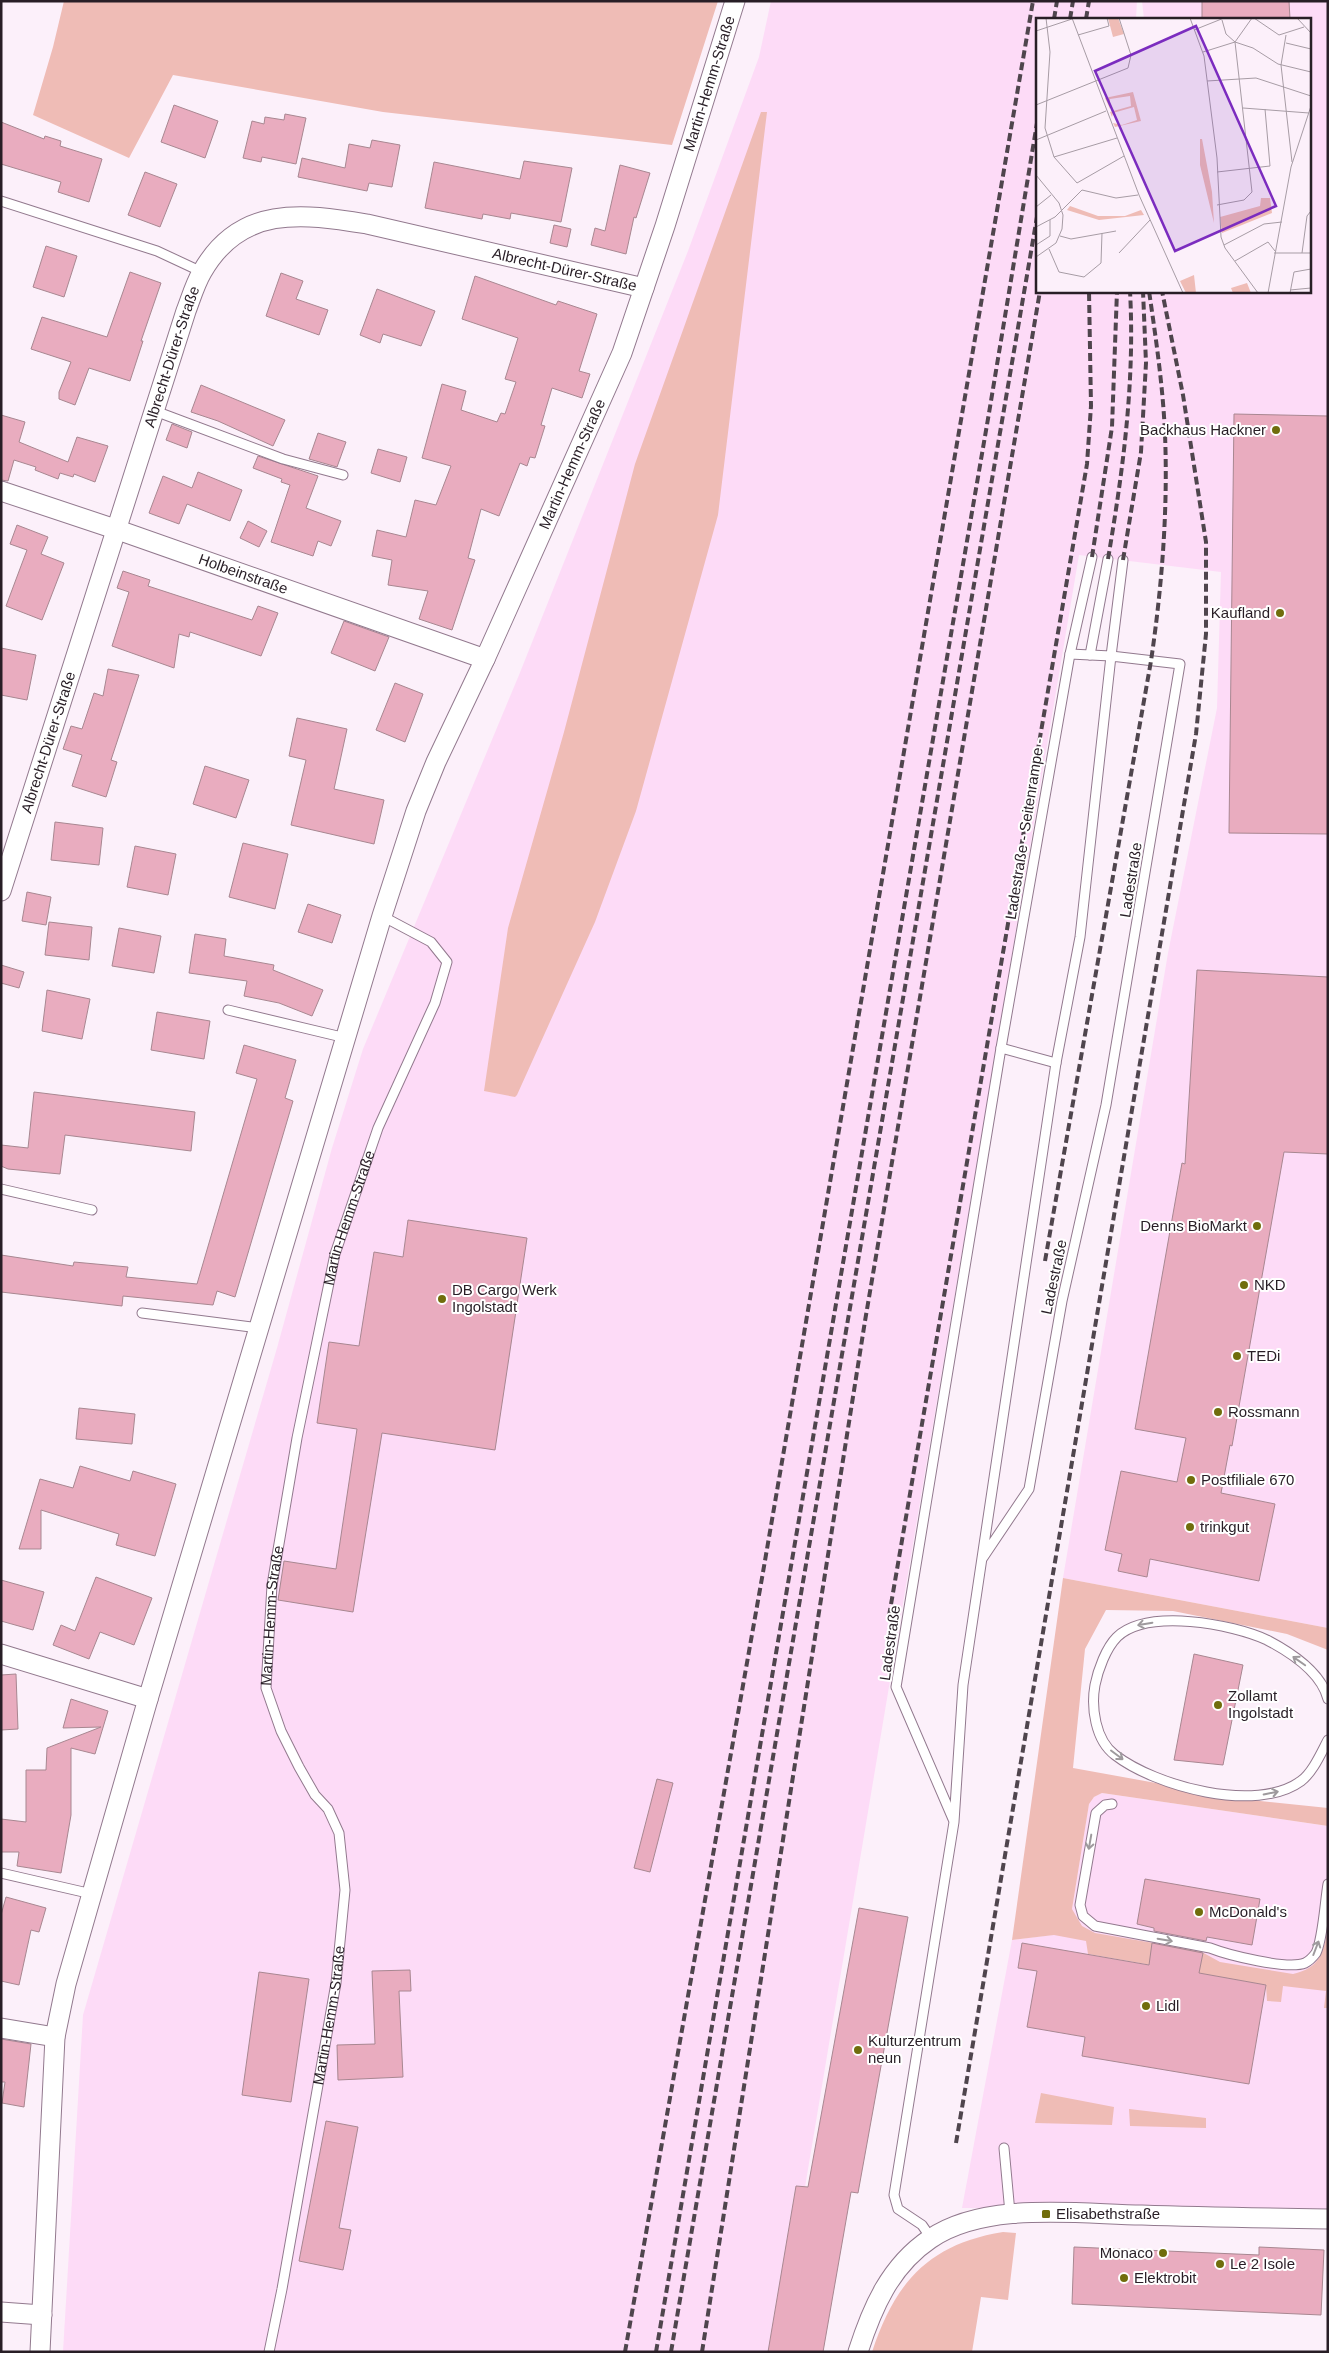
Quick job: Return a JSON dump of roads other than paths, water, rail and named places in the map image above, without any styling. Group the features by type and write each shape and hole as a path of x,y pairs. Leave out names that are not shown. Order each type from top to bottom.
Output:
{"street":[{"name":"Martin-Hemm-Straße","path":"40,2352 55,2036 66,1984 148,1699 382,916 416,811 436,762 485,660 622,353 735,1"},
{"name":"Albrecht-Dürer-Straße","path":"1,891 118,530 186,311 202,272 223,243 252,223 285,216 322,217 367,224 644,288"},
{"name":"Holbeinstraße","path":"1,491 118,530 485,660"},
{"path":"1,1654 148,1699"},
{"path":"1,2028 55,2036"},
{"path":"858,2352 869,2317 884,2287 910,2254 931,2238 956,2225 985,2217 1010,2213 1328,2219"},
{"path":"1,2312 42,2315"}],"lane":[{"path":"1,200 157,251 202,272"},
{"path":"155,411 283,459 343,475"},
{"name":"Ladestraße - Seitenrampe -","path":"1001,1048 1070,654 1092,557"},
{"path":"1090,655 1108,559"},
{"path":"1070,654 1111,656 1123,560"},
{"name":"Ladestraße","path":"954,1822 963,1685 1056,1063 1080,937 1111,656 1180,664 1106,1106 1062,1301 1029,1490 982,1559"},
{"name":"Martin-Hemm-Straße","path":"269,2352 282,2289 336,1983 345,1890 339,1833 328,1810 315,1795 299,1767 281,1731 266,1688 272,1585 297,1438 335,1254 378,1128 435,1003 447,962 432,942 382,916"},
{"path":"228,1010 346,1038"},
{"path":"1001,1048 1056,1063"},
{"name":"Ladestraße","path":"954,1822 896,1687 1001,1048"},
{"path":"1,1189 92,1210"},
{"path":"142,1313 259,1328"},
{"path":"1328,1699 1326,1691 1304,1664 1266,1640 1230,1628 1194,1622 1161,1621 1136,1626 1117,1637 1102,1662 1095,1686 1095,1716 1100,1735 1114,1754 1173,1784 1211,1793 1255,1796 1283,1790 1302,1781 1328,1740"},
{"path":"1112,1804 1105,1805 1096,1813 1080,1905 1083,1916 1095,1926 1210,1948 1234,1956 1276,1964 1298,1965 1311,1959 1318,1947 1328,1884"},
{"path":"931,2238 922,2225 898,2209 894,2195 954,1822"},
{"path":"1,1874 92,1894"},
{"path":"1004,2148 1010,2213"}],"railway":[{"path":"625,2352 762,1578 1033,1"},
{"path":"1054,18 1057,1"},
{"path":"1070,18 1073,1"},
{"path":"1086,18 1089,1"},
{"path":"656,2352 989,413 1036,129"},
{"path":"671,2352 1036,223"},
{"path":"702,2352 865,1321 1040,292"},
{"path":"889,1616 1087,464 1091,406 1089,292"},
{"path":"1092,557 1112,427 1117,292"},
{"path":"1108,559 1123,459 1129,392 1131,359 1130,292"},
{"path":"1123,560 1141,452 1146,363 1143,292"},
{"path":"1045,1261 1151,661 1158,605 1165,519 1166,462 1161,381 1149,292"},
{"path":"956,2143 1196,734 1206,634 1206,542 1183,395 1162,292"}],"place":[{"name":"Backhaus Hackner","path":"1276,430"},
{"name":"Kaufland","path":"1280,613"},
{"name":"Denns BioMarkt","path":"1257,1226"},
{"name":"NKD","path":"1244,1285"},
{"name":"DB Cargo Werk Ingolstadt","path":"442,1299"},
{"name":"TEDi","path":"1237,1356"},
{"name":"Rossmann","path":"1218,1412"},
{"name":"Postfiliale 670","path":"1191,1480"},
{"name":"trinkgut","path":"1190,1527"},
{"name":"Zollamt Ingolstadt","path":"1218,1705"},
{"name":"McDonald's","path":"1199,1912"},
{"name":"Lidl","path":"1146,2006"},
{"name":"Kulturzentrum neun","path":"858,2050"},
{"name":"Elisabethstraße","path":"1046,2214"},
{"name":"Monaco","path":"1163,2253"},
{"name":"Le 2 Isole","path":"1220,2264"},
{"name":"Elektrobit","path":"1124,2278"}]}
